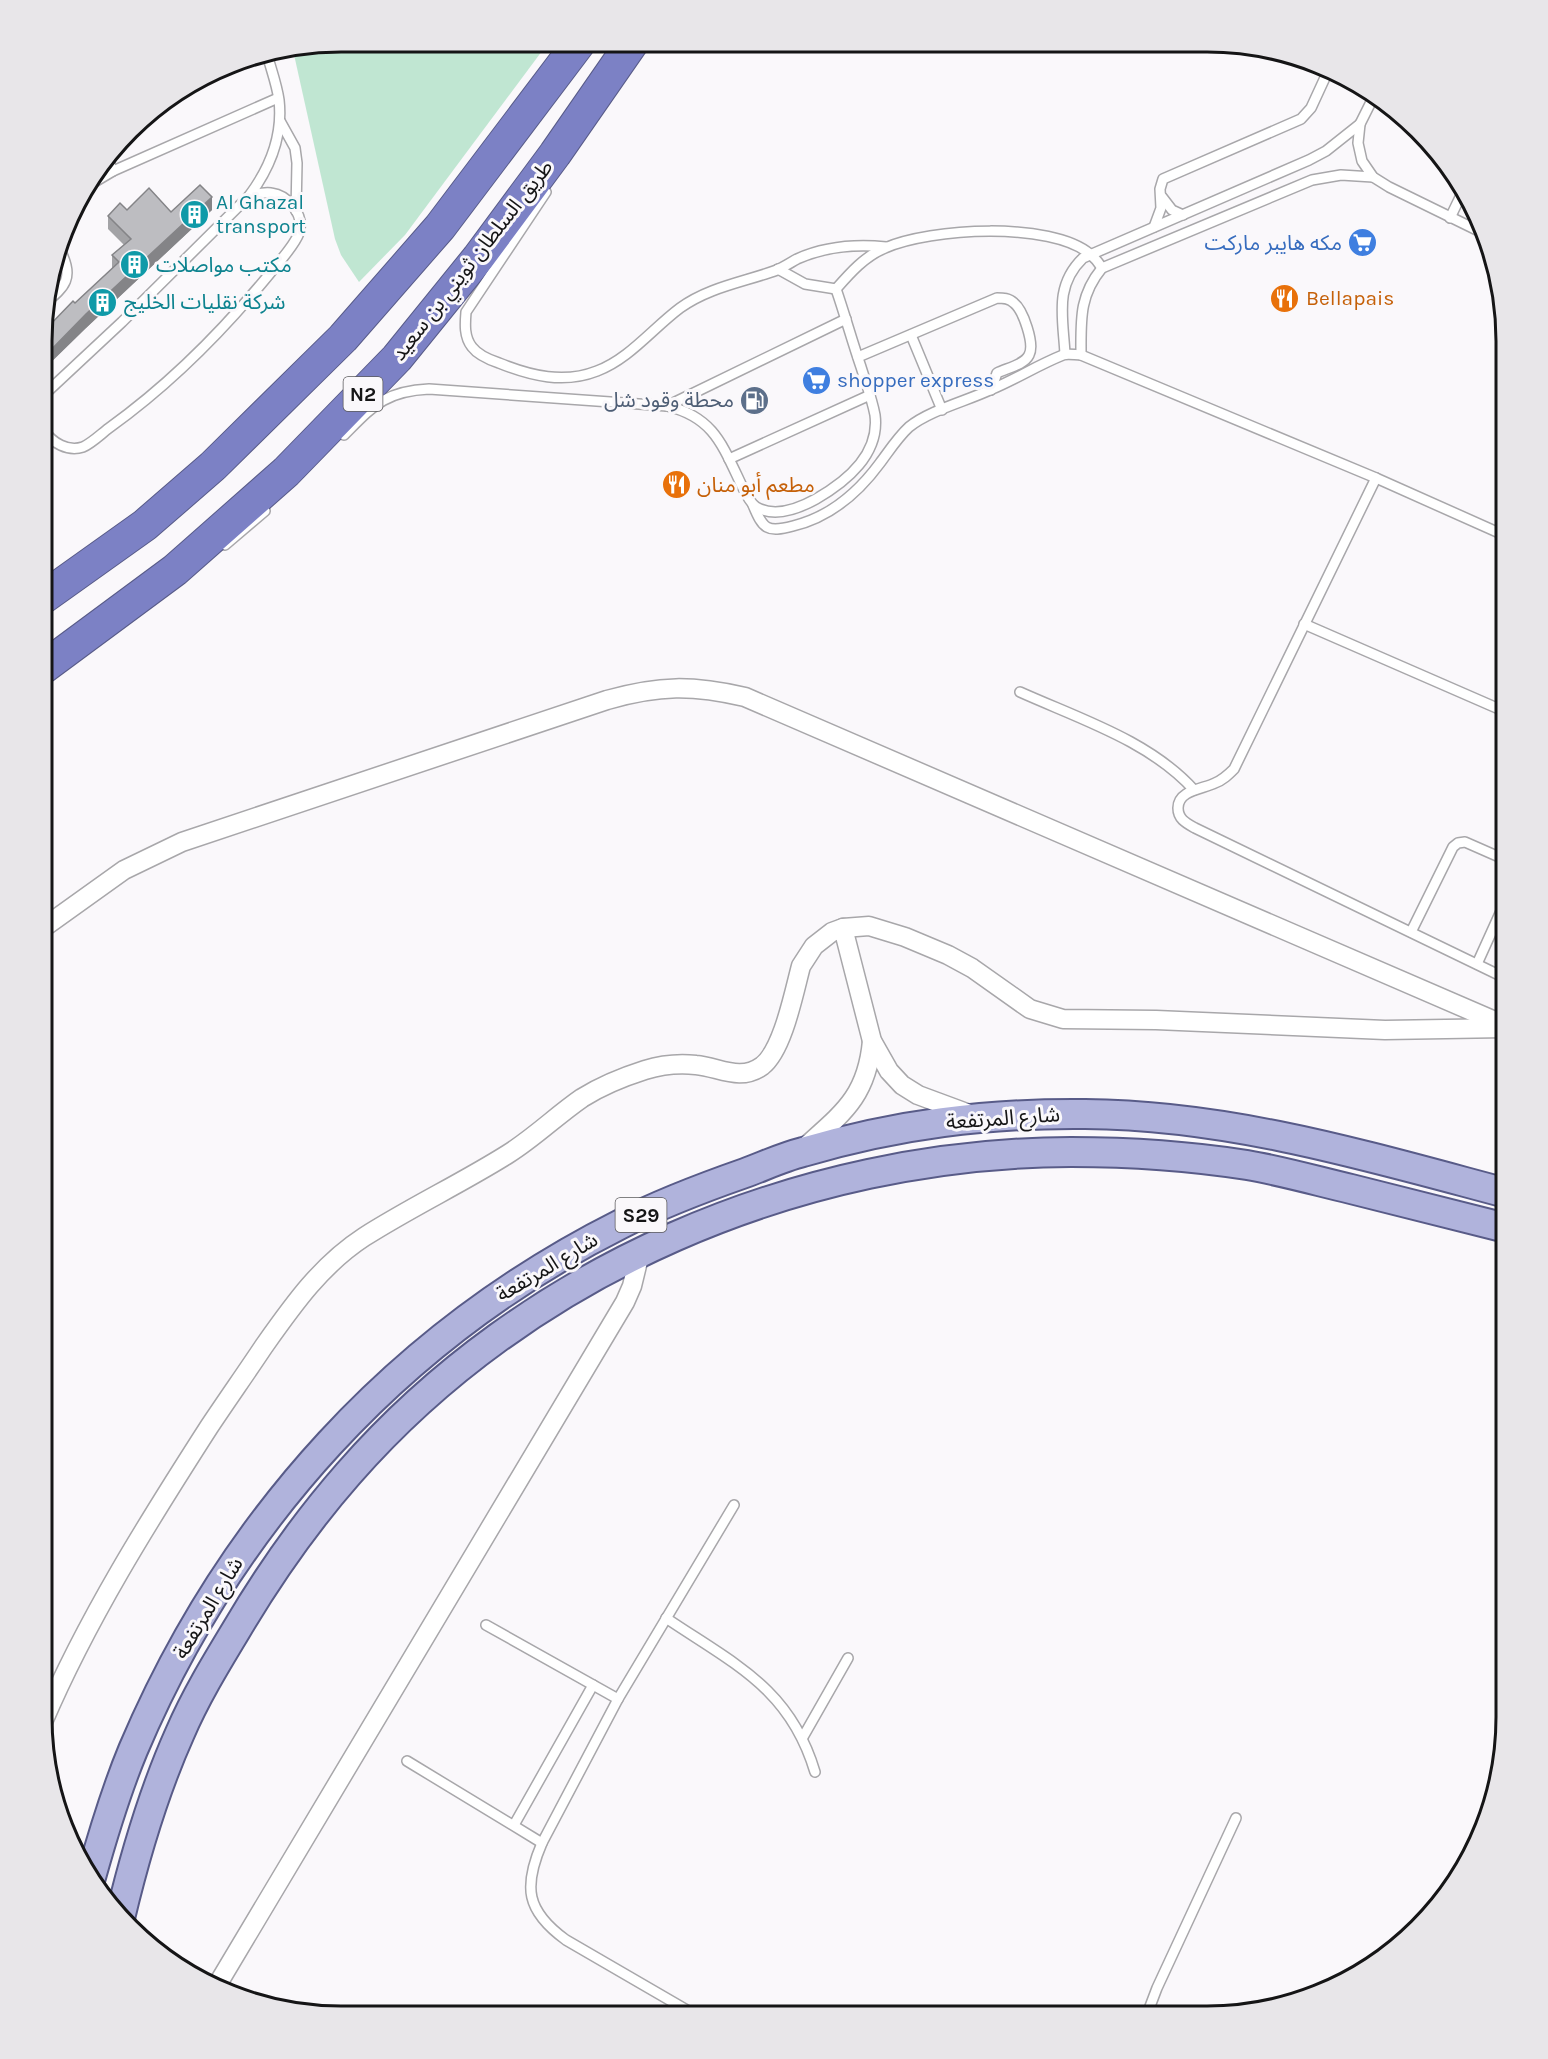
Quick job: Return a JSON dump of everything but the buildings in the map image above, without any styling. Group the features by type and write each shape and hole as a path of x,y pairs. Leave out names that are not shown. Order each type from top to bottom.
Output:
{"highway":[{"name":"N2","path":"52,591 146,525 213,466 343,338 440,227 572,52"},
{"name":"طريق السلطان ثويني بن سعيد","path":"52,661 175,570 286,472 398,358 478,258 626,52"}],"main road":[{"name":"شارع المرتفعة","path":"94,1867 107,1820 132,1752 162,1686 197,1622 236,1559 280,1499 328,1443 380,1390 436,1342 495,1297 558,1258 623,1223 690,1193 799,1153 888,1130 976,1117 1089,1114 1156,1117 1222,1125 1288,1136 1496,1189"},
{"name":"شارع المرتفعة","path":"123,1907 144,1827 180,1732 208,1678 255,1599 284,1554 316,1511 388,1432 468,1361 554,1301 640,1253 735,1212 835,1181 885,1169 1007,1154 1069,1152 1150,1155 1251,1166 1496,1226"}],"street":[{"path":"52,922 124,870 182,842 618,697 667,687 699,688 745,697 1496,1023"},
{"path":"52,1704 99,1609 138,1541 228,1399 293,1304 328,1265 363,1238 507,1155 574,1104 604,1086 663,1066 698,1065 734,1074 746,1073 766,1063 776,1049 801,966 807,955 822,938 843,928 869,926 927,945 972,968 1030,1009 1063,1019 1208,1021 1302,1028 1385,1030 1496,1027"},
{"path":"843,928 872,1041 889,1071 902,1085 918,1095 976,1117"},
{"path":"799,1153 839,1116 859,1091 866,1077 872,1041"},
{"path":"220,1980 625,1302 632,1286 640,1253"}],"lane":[{"path":"52,389 123,322 249,196 261,180 270,161 280,121 279,98 269,61"},
{"path":"1154,227 1160,215 1161,184 1168,176 1301,119 1311,108 1325,78"},
{"path":"104,176 279,98"},
{"path":"565,159 592,101"},
{"path":"1370,103 1360,124 1358,143 1362,161 1373,177"},
{"path":"280,121 295,148 296,211"},
{"path":"1065,354 1062,292 1073,267 1090,253 1309,160 1326,151 1360,124"},
{"path":"111,167 113,171"},
{"path":"1081,355 1084,299 1102,268 1312,180 1341,175 1373,177 1473,228"},
{"path":"552,182 466,312 465,330 472,347 487,358 516,370 542,377 570,378 596,372 620,360 661,322 691,302 733,283 778,269 819,251 864,245 886,247"},
{"path":"52,439 59,445 68,447 84,446 154,393 187,364 245,303 300,230 296,211 288,201 274,193 249,196"},
{"path":"1161,195 1172,210 1183,215"},
{"path":"1450,218 1459,200"},
{"path":"778,269 805,284 836,288 859,265 886,247 944,234 1013,231 1059,239 1090,253 1102,268"},
{"path":"57,293 66,283 68,271 64,260"},
{"path":"753,505 765,512 779,513 809,503 826,494 855,470 872,445 875,416 836,288"},
{"path":"858,357 997,298 1007,298 1021,311 1032,347 1024,360 997,373 991,390"},
{"path":"667,406 846,319"},
{"path":"911,335 942,411"},
{"path":"336,442 370,409 387,397 408,390 429,389 667,406 697,417 710,427 729,459 759,520 770,530 777,530 803,524 842,504 857,491 908,428 920,420 991,390 1065,354 1081,355 1376,478 1496,532"},
{"path":"729,459 870,395"},
{"path":"1376,478 1234,769 1213,785 1194,790 1183,796 1178,804 1178,812 1181,819 1189,825 1496,974"},
{"path":"215,552 235,538 269,507"},
{"path":"175,570 205,556"},
{"path":"1304,624 1496,708"},
{"path":"1020,692 1151,753 1181,776 1194,790"},
{"path":"1412,932 1453,847 1465,842 1496,856"},
{"path":"1477,964 1496,922"},
{"path":"680,2006 566,1940 548,1927 535,1908 530,1886 533,1863 542,1843 618,1699 734,1504"},
{"path":"666,1618 759,1682 783,1706 803,1737 815,1772"},
{"path":"486,1625 618,1699"},
{"path":"803,1737 848,1658"},
{"path":"514,1826 593,1685"},
{"path":"407,1761 542,1843"},
{"path":"1150,2006 1236,1818"}],"green space":[{"path":"341,52 541,52 405,235 359,282 341,255 335,239 294,56"}],"place":[{"name":"Al Ghazal transport","path":"195,214"},
{"name":"مكه هايبر ماركت","path":"1363,243"},
{"name":"مكتب مواصلات","path":"135,265"},
{"name":"Bellapais","path":"1285,298"},
{"name":"شركة نقليات الخليج","path":"103,302"},
{"name":"shopper express","path":"816,380"},
{"name":"محطة وقود شل","path":"755,400"},
{"name":"مطعم أبو منان","path":"676,485"}]}
